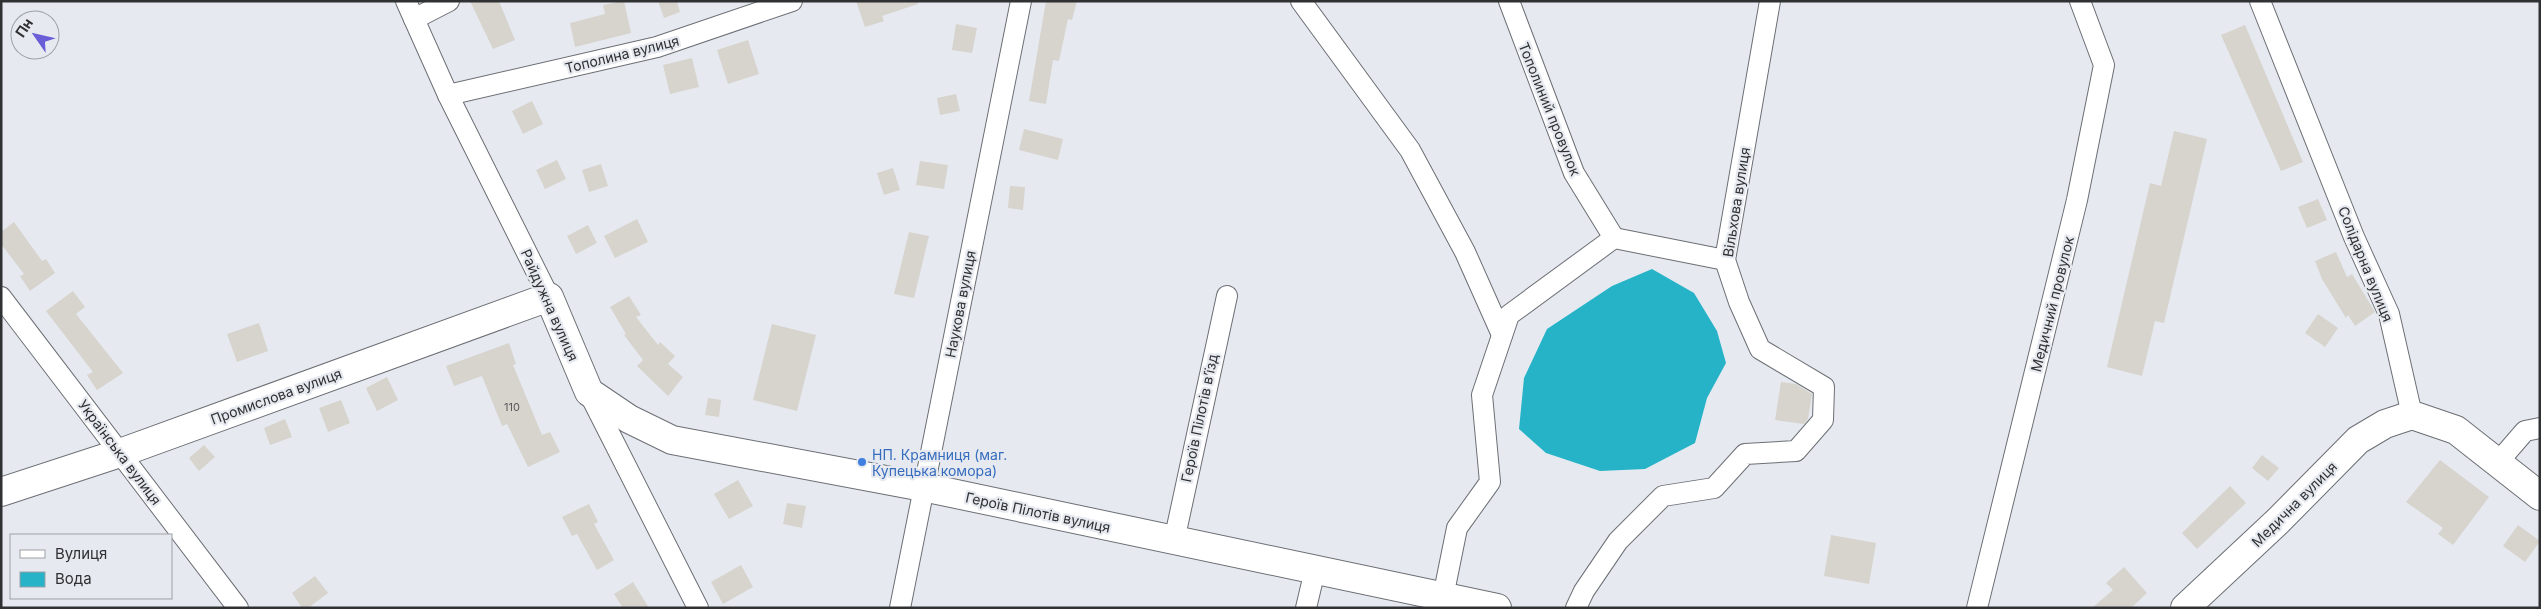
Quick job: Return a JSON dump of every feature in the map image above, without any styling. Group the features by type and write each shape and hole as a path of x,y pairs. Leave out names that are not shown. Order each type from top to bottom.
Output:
{"street":[{"path":"410,10 449,1"},
{"name":"Тополина вулиця","path":"448,96 657,47 792,1"},
{"name":"Наукова вулиця","path":"900,608 1021,1"},
{"path":"1301,1 1410,150 1465,252 1502,335"},
{"name":"Тополиний провулок","path":"1509,1 1574,173 1614,238"},
{"name":"Вільхова вулиця","path":"1576,608 1618,541 1664,496 1714,488 1745,454 1796,451 1823,420 1824,387 1760,349 1739,302 1725,260 1770,1"},
{"name":"Медичний провулок","path":"1978,608 2077,200 2104,65 2080,1"},
{"name":"Солідарна вулиця","path":"2260,1 2354,237 2389,314 2412,416"},
{"name":"Райдужна вулиця","path":"410,10 448,96 549,297 589,392 698,608"},
{"path":"1443,597 1457,528 1490,482 1482,395 1509,315 1614,238 1725,260"},
{"name":"Героїв Пілотів в’їзд","path":"1174,542 1227,296"},
{"name":"Українська вулиця","path":"1,297 238,608"},
{"name":"Промислова вулиця","path":"1,492 120,453 549,297"},
{"name":"Героїв Пілотів вулиця","path":"589,392 629,419 672,440 923,487 1174,542 1497,608"},
{"path":"2412,416 2456,430 2499,461 2540,496"},
{"name":"Медична вулиця","path":"2185,608 2278,521 2358,440 2385,424 2412,416"},
{"path":"2499,461 2525,431 2540,428"},
{"path":"1306,608 1315,570"}],"water":[{"path":"1652,269 1694,293 1717,331 1726,363 1707,398 1695,443 1645,469 1600,471 1546,453 1519,429 1524,378 1547,329 1612,286"}],"building":[{"path":"470,1 499,1 515,40 493,49"},
{"path":"624,1 631,33 575,47 570,23 605,14 603,5"},
{"path":"658,1 677,1 680,12 664,18"},
{"path":"856,1 918,1 918,4 882,16 884,21 865,27"},
{"path":"1046,1 1077,1 1072,20 1068,19 1059,61 1053,60 1046,104 1029,101"},
{"path":"956,24 977,28 972,53 952,50"},
{"path":"2245,25 2303,162 2281,171 2221,35"},
{"path":"748,40 759,74 728,84 717,50"},
{"path":"692,58 699,87 670,94 663,65"},
{"path":"956,94 960,111 940,115 937,98"},
{"path":"532,101 543,124 523,134 512,111"},
{"path":"1024,129 1063,139 1058,160 1019,150"},
{"path":"2174,131 2207,139 2164,323 2155,321 2142,376 2107,367 2150,183 2161,186"},
{"path":"557,160 566,179 545,189 536,170"},
{"path":"920,161 948,165 944,189 916,185"},
{"path":"601,164 608,186 589,192 582,170"},
{"path":"893,168 900,190 884,195 877,173"},
{"path":"1010,186 1025,187 1023,210 1008,208"},
{"path":"2318,199 2327,220 2307,228 2298,207"},
{"path":"637,219 648,242 615,258 604,236"},
{"path":"14,222 42,261 46,259 55,273 30,291 20,276 24,274 1,244 1,232"},
{"path":"588,225 597,243 576,254 567,236"},
{"path":"909,232 929,236 914,298 894,294"},
{"path":"2336,252 2347,277 2352,274 2375,312 2355,326 2348,315 2346,318 2322,279 2315,261"},
{"path":"73,291 85,307 76,314 123,373 97,390 87,375 93,372 46,311"},
{"path":"629,296 641,315 636,317 658,345 660,342 675,356 668,364 683,377 668,396 637,366 643,360 624,335 626,334 610,307"},
{"path":"2318,314 2338,328 2325,347 2305,333"},
{"path":"259,323 268,351 237,362 227,334"},
{"path":"772,324 816,335 797,411 753,400"},
{"path":"509,343 516,364 513,365 542,435 550,432 560,452 528,467 507,424 502,426 482,376 454,386 446,366"},
{"path":"387,377 398,400 377,411 366,388"},
{"path":"1781,382 1796,384 1812,394 1808,419 1804,424 1775,420"},
{"path":"708,398 721,400 719,417 705,415"},
{"path":"341,400 350,423 328,432 319,408"},
{"path":"285,419 292,437 270,445 264,428"},
{"path":"204,445 215,457 199,471 189,458"},
{"path":"2262,455 2279,468 2268,481 2252,468"},
{"path":"2440,460 2489,497 2453,545 2438,534 2443,528 2406,502"},
{"path":"738,480 753,506 729,519 714,494"},
{"path":"2230,486 2246,503 2197,549 2182,533"},
{"path":"787,503 806,506 802,528 783,524"},
{"path":"589,504 598,522 594,524 614,560 597,570 577,534 572,536 562,517"},
{"path":"2518,525 2540,541 2525,562 2503,546"},
{"path":"1831,535 1876,543 1869,584 1824,576"},
{"path":"741,565 753,587 723,604 711,582"},
{"path":"2124,567 2147,593 2131,608 2092,608 2113,590 2106,583"},
{"path":"315,576 328,593 308,608 302,608 292,593"},
{"path":"633,582 649,608 623,608 614,594"}],"place":[{"name":"НП. Крамниця (маг. Купецька комора)","path":"862,462"}]}
